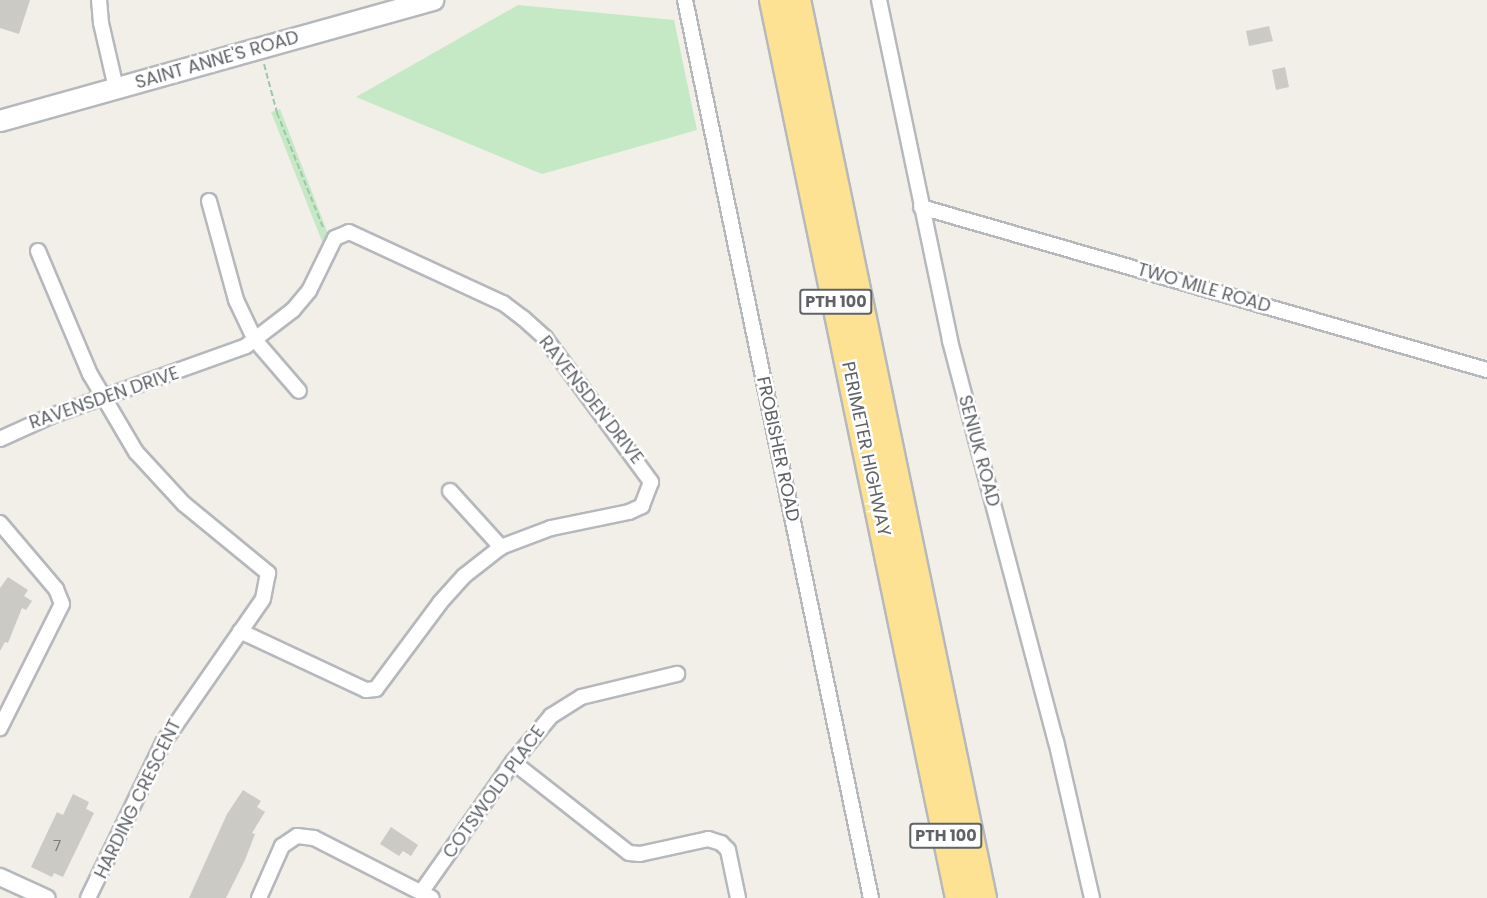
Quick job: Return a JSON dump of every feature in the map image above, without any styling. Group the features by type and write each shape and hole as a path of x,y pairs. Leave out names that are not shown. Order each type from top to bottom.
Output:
{"highway":[{"path":"803,26 808,0"},
{"name":"PERIMETER HIGHWAY","path":"778,1 803,26 983,898"},
{"name":"PERIMETER HIGHWAY","path":"778,1 959,898"}],"main road":[{"name":"SAINT ANNE'S ROAD","path":"0,121 434,0"}],"street":[{"path":"99,0 100,23 116,88"},
{"path":"100,23 110,0"},
{"name":"FROBISHER ROAD","path":"685,0 871,898"},
{"name":"SENIUK ROAD","path":"879,0 950,341 1056,741 1092,898"},
{"path":"210,201 225,270 255,340 299,391"},
{"name":"TWO MILE ROAD","path":"921,207 1487,370"},
{"name":"RAVENSDEN DRIVE","path":"0,439 20,428 212,361 255,340 293,310 309,291 339,234 358,236 502,303 523,318 545,338 651,482 642,506 629,512 551,528 501,547 464,576 440,603 376,689 366,690 240,631"},
{"path":"38,251 103,398"},
{"name":"HARDING CRESCENT","path":"88,898 177,717 263,599 268,573 206,524 163,483 136,452 103,398"},
{"path":"450,491 501,547"},
{"path":"0,523 56,589 62,604 0,728"},
{"name":"COTSWOLD PLACE","path":"427,895 513,762 565,704 604,689 677,674"},
{"path":"513,762 629,853 640,854 708,839 721,843 728,850 738,898"},
{"path":"259,898 282,846 297,836 314,838 427,895"},
{"path":"0,877 46,898"}],"path":[{"path":"259,47 277,113 331,246"}],"green space":[{"path":"518,5 674,20 697,130 542,174 356,97"},
{"path":"280,109 332,244 327,254 271,112"}],"building":[{"path":"0,0 30,0 19,34 0,28"},
{"path":"1269,26 1273,41 1249,46 1246,31"},
{"path":"1285,67 1289,87 1276,90 1272,70"},
{"path":"8,577 28,590 24,596 32,601 26,610 22,608 8,643 5,642 0,651 0,588"},
{"path":"243,790 261,801 257,807 265,812 252,833 255,834 245,860 226,898 189,898 227,814"},
{"path":"73,794 89,802 86,809 94,813 63,877 54,873 52,877 31,867 57,812 63,815"},
{"path":"391,827 418,845 411,856 403,851 399,856 380,844"}]}
